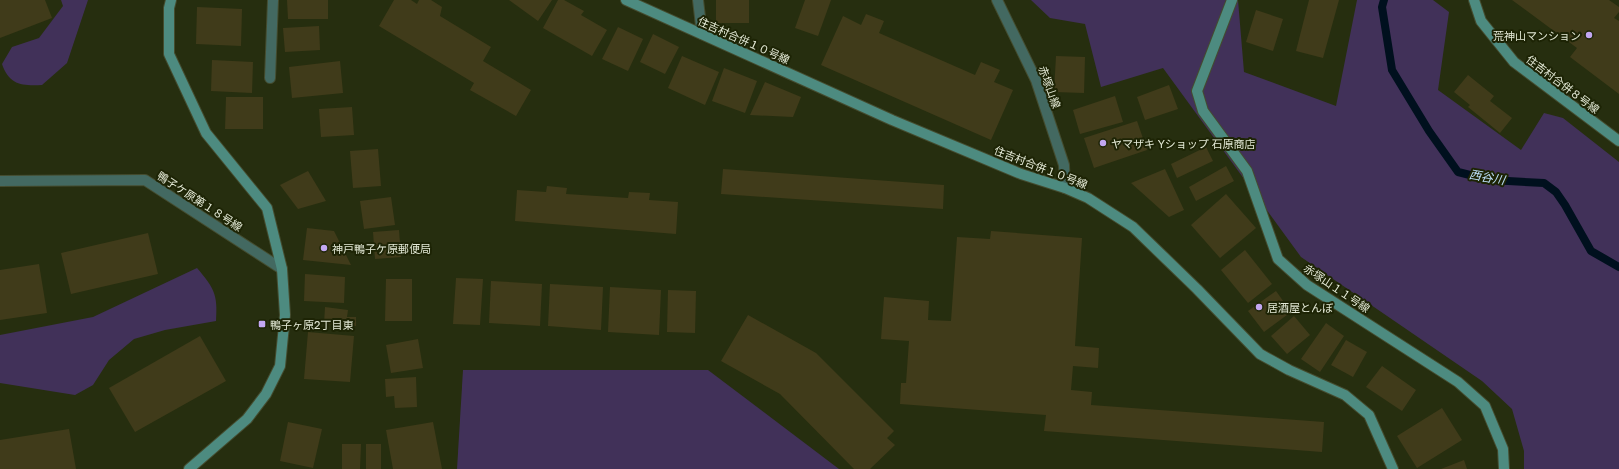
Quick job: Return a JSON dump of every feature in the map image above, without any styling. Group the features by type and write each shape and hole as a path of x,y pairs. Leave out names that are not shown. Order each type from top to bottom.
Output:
{"street":[{"path":"171,0 169,8 169,54 206,133 267,208 282,269 285,315 280,366 266,394 247,419 189,469"},
{"path":"270,78 273,0"},
{"name":"住吉村合併１０号線","path":"626,0 892,120 1007,168 1065,188 1088,198 1133,227 1197,289 1260,354 1289,370 1345,395 1369,415 1393,469"},
{"path":"698,0 702,34"},
{"name":"赤塚山線","path":"997,0 1036,80 1064,165 1065,188"},
{"name":"赤塚山１１号線","path":"1232,0 1197,91 1203,111 1247,171 1278,259 1307,285 1458,382 1485,406 1504,449 1504,469"},
{"name":"住吉村合併８号線","path":"1474,0 1481,21 1514,62 1619,141"},
{"name":"鴨子ケ原第１８号線","path":"0,181 145,180 282,269"}],"shaded area":[{"path":"61,0 88,0 67,63 42,85 17,83 8,76 2,64 12,47 39,38 63,6"},
{"path":"1031,0 1238,0 1244,72 1336,106 1357,0 1433,0 1449,12 1438,90 1521,150 1544,113 1563,118 1619,162 1619,469 1524,469 1524,451 1512,409 1482,381 1301,257 1163,68 1101,87 1085,24 1050,18"},
{"path":"197,268 214,292 216,321 165,330 134,339 109,360 93,385 75,395 0,383 0,335 93,317"},
{"path":"463,370 708,370 839,469 457,469"}],"building":[{"path":"0,0 45,0 52,18 0,38"},
{"path":"287,0 328,0 328,19 288,19"},
{"path":"394,0 411,0 417,4 419,0 431,0 442,7 440,16 491,47 483,61 531,90 516,116 470,90 474,83 379,26"},
{"path":"509,0 552,0 538,21"},
{"path":"558,0 564,0 584,11 581,15 607,30 592,56 543,28"},
{"path":"716,0 749,0 749,23 716,23"},
{"path":"805,0 831,0 818,36 795,28"},
{"path":"1309,0 1339,0 1323,58 1296,51"},
{"name":"荒神山マンション","path":"1512,0 1609,0 1619,7 1619,12 1614,18 1619,21 1619,94 1570,57 1577,48"},
{"path":"197,7 242,9 241,46 196,44"},
{"path":"1256,10 1283,19 1273,51 1246,42"},
{"path":"866,14 884,21 879,33 975,75 981,62 1000,70 994,82 1013,90 991,140 821,65 843,16 861,25"},
{"path":"319,26 320,50 285,52 283,28"},
{"path":"618,27 643,39 628,71 602,59"},
{"path":"653,34 679,47 665,74 640,62"},
{"path":"682,56 719,72 705,105 668,88"},
{"path":"1056,56 1085,57 1084,93 1054,92"},
{"path":"212,60 253,62 252,93 211,91"},
{"path":"340,61 343,93 292,98 289,67"},
{"path":"724,68 757,81 745,113 712,101"},
{"path":"1468,75 1494,96 1490,101 1512,118 1500,133 1468,107 1470,105 1454,92"},
{"path":"765,82 801,97 793,117 750,115"},
{"path":"1169,85 1178,109 1145,120 1137,97"},
{"path":"1115,96 1123,122 1080,134 1073,110"},
{"path":"226,97 263,97 263,129 225,129"},
{"path":"352,107 354,135 321,137 319,109"},
{"path":"1137,121 1147,150 1094,168 1084,138"},
{"path":"1206,147 1213,161 1177,178 1171,164"},
{"path":"378,149 381,186 353,188 350,151"},
{"path":"1226,166 1234,181 1196,201 1189,187"},
{"path":"723,169 944,185 943,209 721,194"},
{"path":"1165,169 1184,210 1169,217 1131,183"},
{"path":"308,171 326,201 298,209 280,185"},
{"path":"547,186 567,188 566,194 628,198 629,192 650,193 649,200 678,202 676,234 515,221 517,190 546,192"},
{"path":"1226,194 1256,228 1220,258 1191,225"},
{"path":"391,197 395,225 364,229 360,201"},
{"path":"307,228 334,231 351,265 303,260"},
{"path":"399,230 401,257 375,259 373,232"},
{"path":"991,231 1082,238 1075,346 1099,348 1098,368 1073,366 1071,390 1092,392 1091,405 1324,422 1322,452 1044,431 1046,415 900,404 901,383 906,383 909,341 881,339 884,297 929,301 928,320 951,321 957,237 990,239"},
{"path":"148,233 158,274 71,294 61,253"},
{"path":"1245,250 1272,284 1248,303 1221,270"},
{"path":"39,264 47,313 0,320 0,270"},
{"path":"305,274 345,277 344,303 304,301"},
{"path":"456,278 483,279 480,325 453,324"},
{"path":"386,279 412,279 412,321 385,321"},
{"path":"491,281 542,284 540,326 489,323"},
{"path":"550,284 603,287 601,330 548,326"},
{"path":"610,287 661,290 659,335 608,332"},
{"path":"668,290 696,291 695,333 667,332"},
{"path":"1276,291 1291,312 1264,332 1248,311"},
{"path":"325,307 348,310 347,317 356,317 356,326 324,324"},
{"path":"748,315 816,353 894,431 887,438 895,445 870,469 854,469 780,394 721,361"},
{"path":"1294,316 1310,335 1287,354 1271,336"},
{"path":"1326,323 1344,336 1320,372 1301,359"},
{"path":"308,332 354,336 350,382 304,379"},
{"path":"200,336 226,381 135,432 109,388"},
{"path":"418,339 423,368 391,373 386,345"},
{"path":"1346,340 1367,352 1353,377 1331,365"},
{"path":"1382,366 1416,390 1402,411 1366,387"},
{"path":"416,377 417,407 395,408 394,396 386,397 385,379"},
{"path":"1442,408 1462,440 1417,468 1397,436"},
{"path":"288,422 322,429 313,468 280,461"},
{"path":"433,422 442,469 393,469 386,430"},
{"path":"69,429 76,469 0,469 0,440"},
{"path":"342,444 361,444 360,469 342,469"},
{"path":"366,444 381,444 381,469 366,469"},
{"path":"1464,460 1467,469 1441,469"}],"waterway":[{"name":"西谷川","path":"1384,0 1382,7 1392,70 1429,131 1458,172 1490,180 1544,183 1556,192 1565,205 1591,251 1619,267"}],"place":[{"name":"荒神山マンション","path":"1589,35"},
{"name":"ヤマザキ Yショップ 石原商店","path":"1103,143"},
{"name":"神戸鴨子ケ原郵便局","path":"324,248"},
{"name":"居酒屋とんぼ","path":"1259,307"},
{"name":"鴨子ヶ原2丁目東","path":"262,324"}]}
